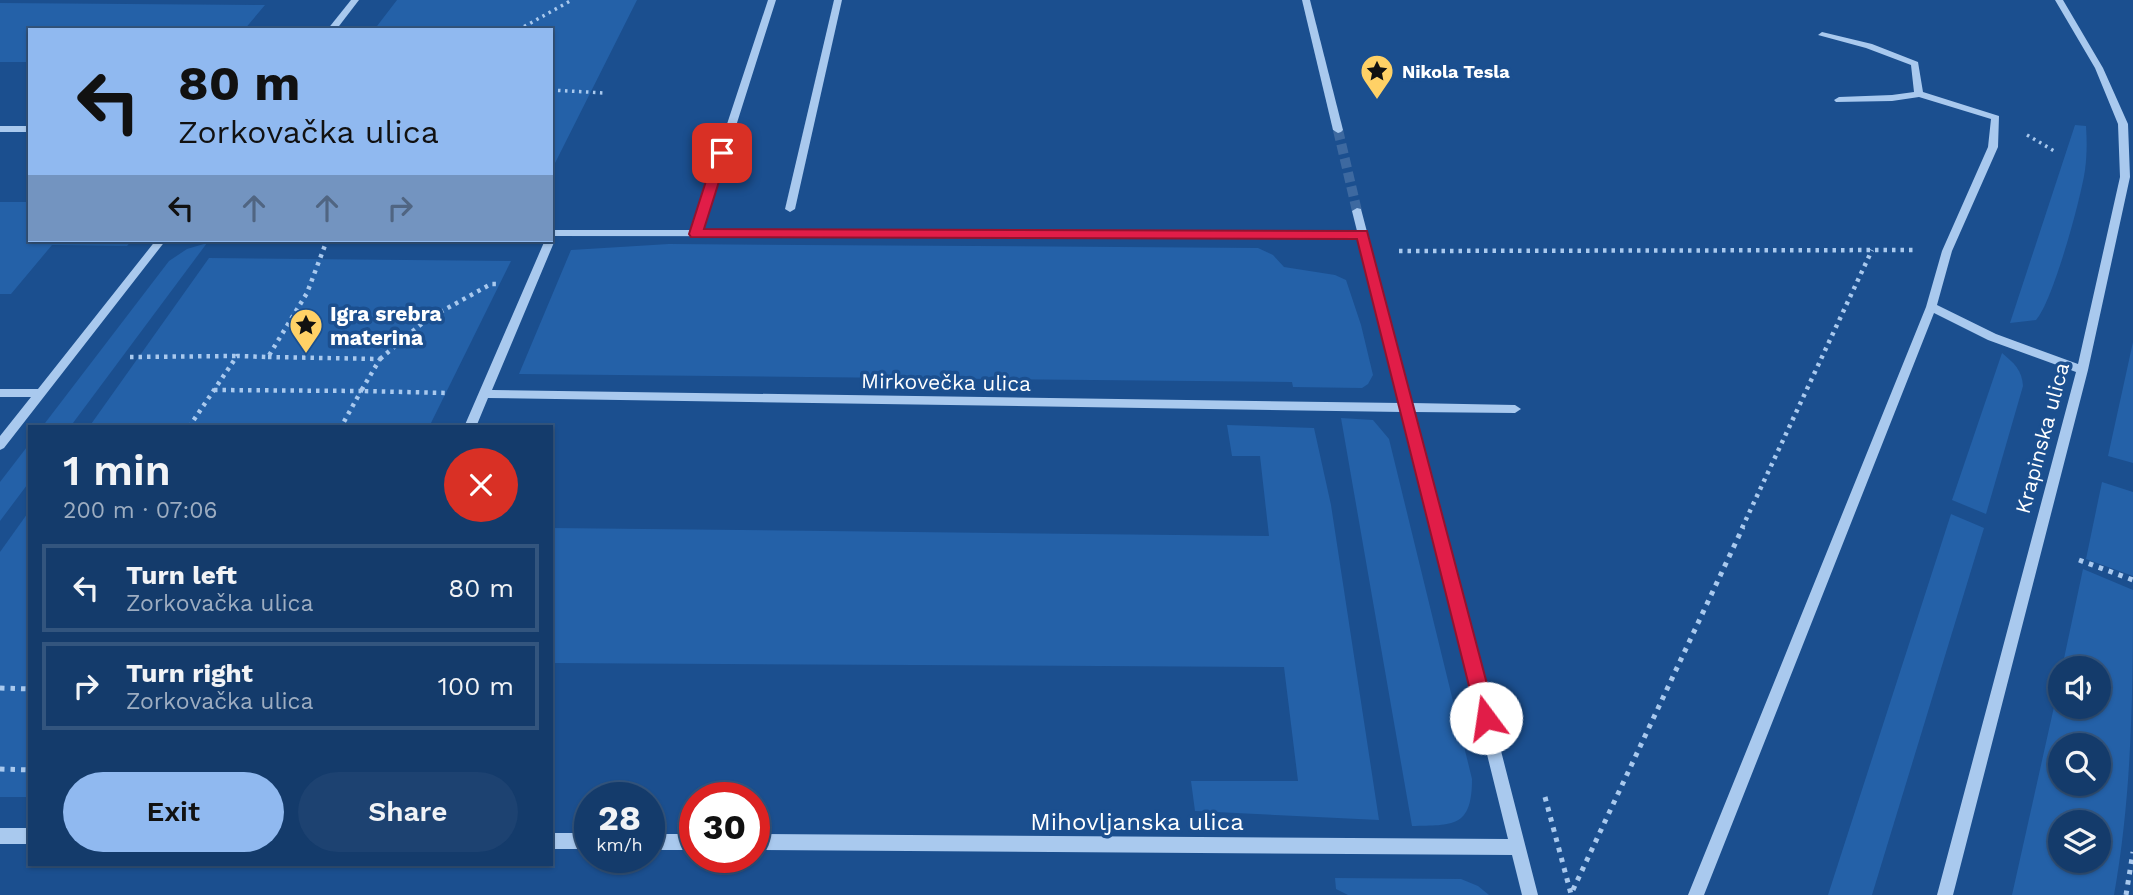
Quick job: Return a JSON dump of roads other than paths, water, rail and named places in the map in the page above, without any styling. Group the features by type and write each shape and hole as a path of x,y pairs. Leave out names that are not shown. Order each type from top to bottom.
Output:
{"street":[{"path":"333,28 355,0"},
{"path":"696,234 772,0"},
{"path":"790,209 838,0"},
{"path":"1306,0 1338,130"},
{"name":"Krapinska ulica","path":"1945,895 2082,370 2129,178 2123,124 2099,68 2059,0"},
{"path":"1822,35 1869,46 1915,64 1919,94"},
{"path":"1696,895 1931,307 1947,251 1993,146 1996,118 1919,94 1892,99 1839,100"},
{"path":"0,129 28,129"},
{"path":"1357,211 1530,895"},
{"path":"553,236 1362,234"},
{"path":"0,445 159,242"},
{"path":"471,425 548,242"},
{"path":"1931,307 1992,337 2082,370"},
{"path":"0,393 41,393"},
{"name":"Mirkovečka ulica","path":"484,394 1515,409"},
{"path":"0,836 28,836"},
{"path":"553,841 574,841"},
{"name":"Mihovljanska ulica","path":"770,842 1519,847"}],"tunnel":[{"path":"1338,130 1357,211"}],"place":[{"name":"Nikola Tesla","path":"1377,101"},
{"name":"Igra srebra materina","path":"306,355"}]}
